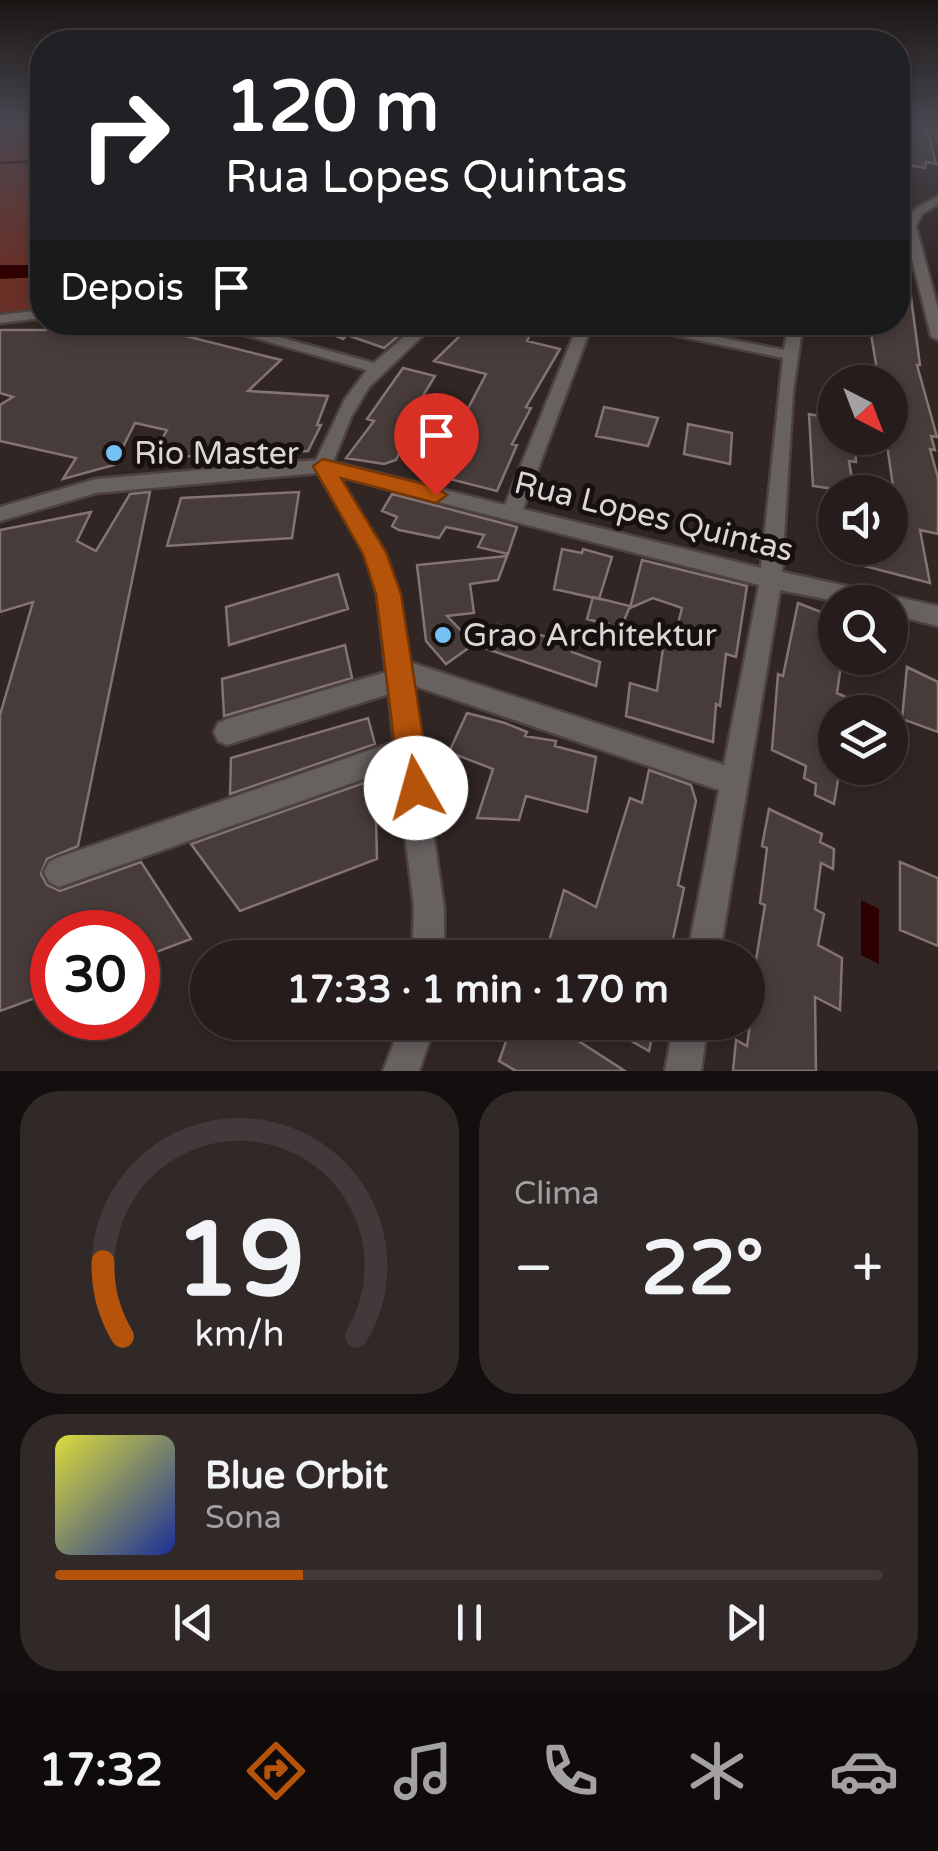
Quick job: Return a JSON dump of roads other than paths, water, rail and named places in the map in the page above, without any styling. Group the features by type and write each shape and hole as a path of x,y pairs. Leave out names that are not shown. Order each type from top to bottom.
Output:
{"street":[{"path":"938,199 912,219 919,269 938,336"},
{"path":"919,269 938,271"},
{"path":"0,319 30,315"},
{"path":"254,335 375,368"},
{"path":"414,335 360,384 343,410 323,466 374,552 388,594 411,749 429,908 428,940"},
{"path":"512,514 581,335"},
{"path":"686,335 790,355"},
{"path":"705,940 771,579 794,335"},
{"name":"Rua Lopes Quintas","path":"0,514 96,486 323,466 818,589"},
{"path":"908,609 938,616"},
{"path":"227,732 398,674 733,781"},
{"path":"60,872 411,749"},
{"path":"401,1071 412,1040"},
{"path":"683,1071 689,1040"}],"waterway":[{"path":"0,272 30,271"}],"place":[{"name":"Rio Master","path":"114,453"},
{"name":"Grao Architektur","path":"443,635"}]}
